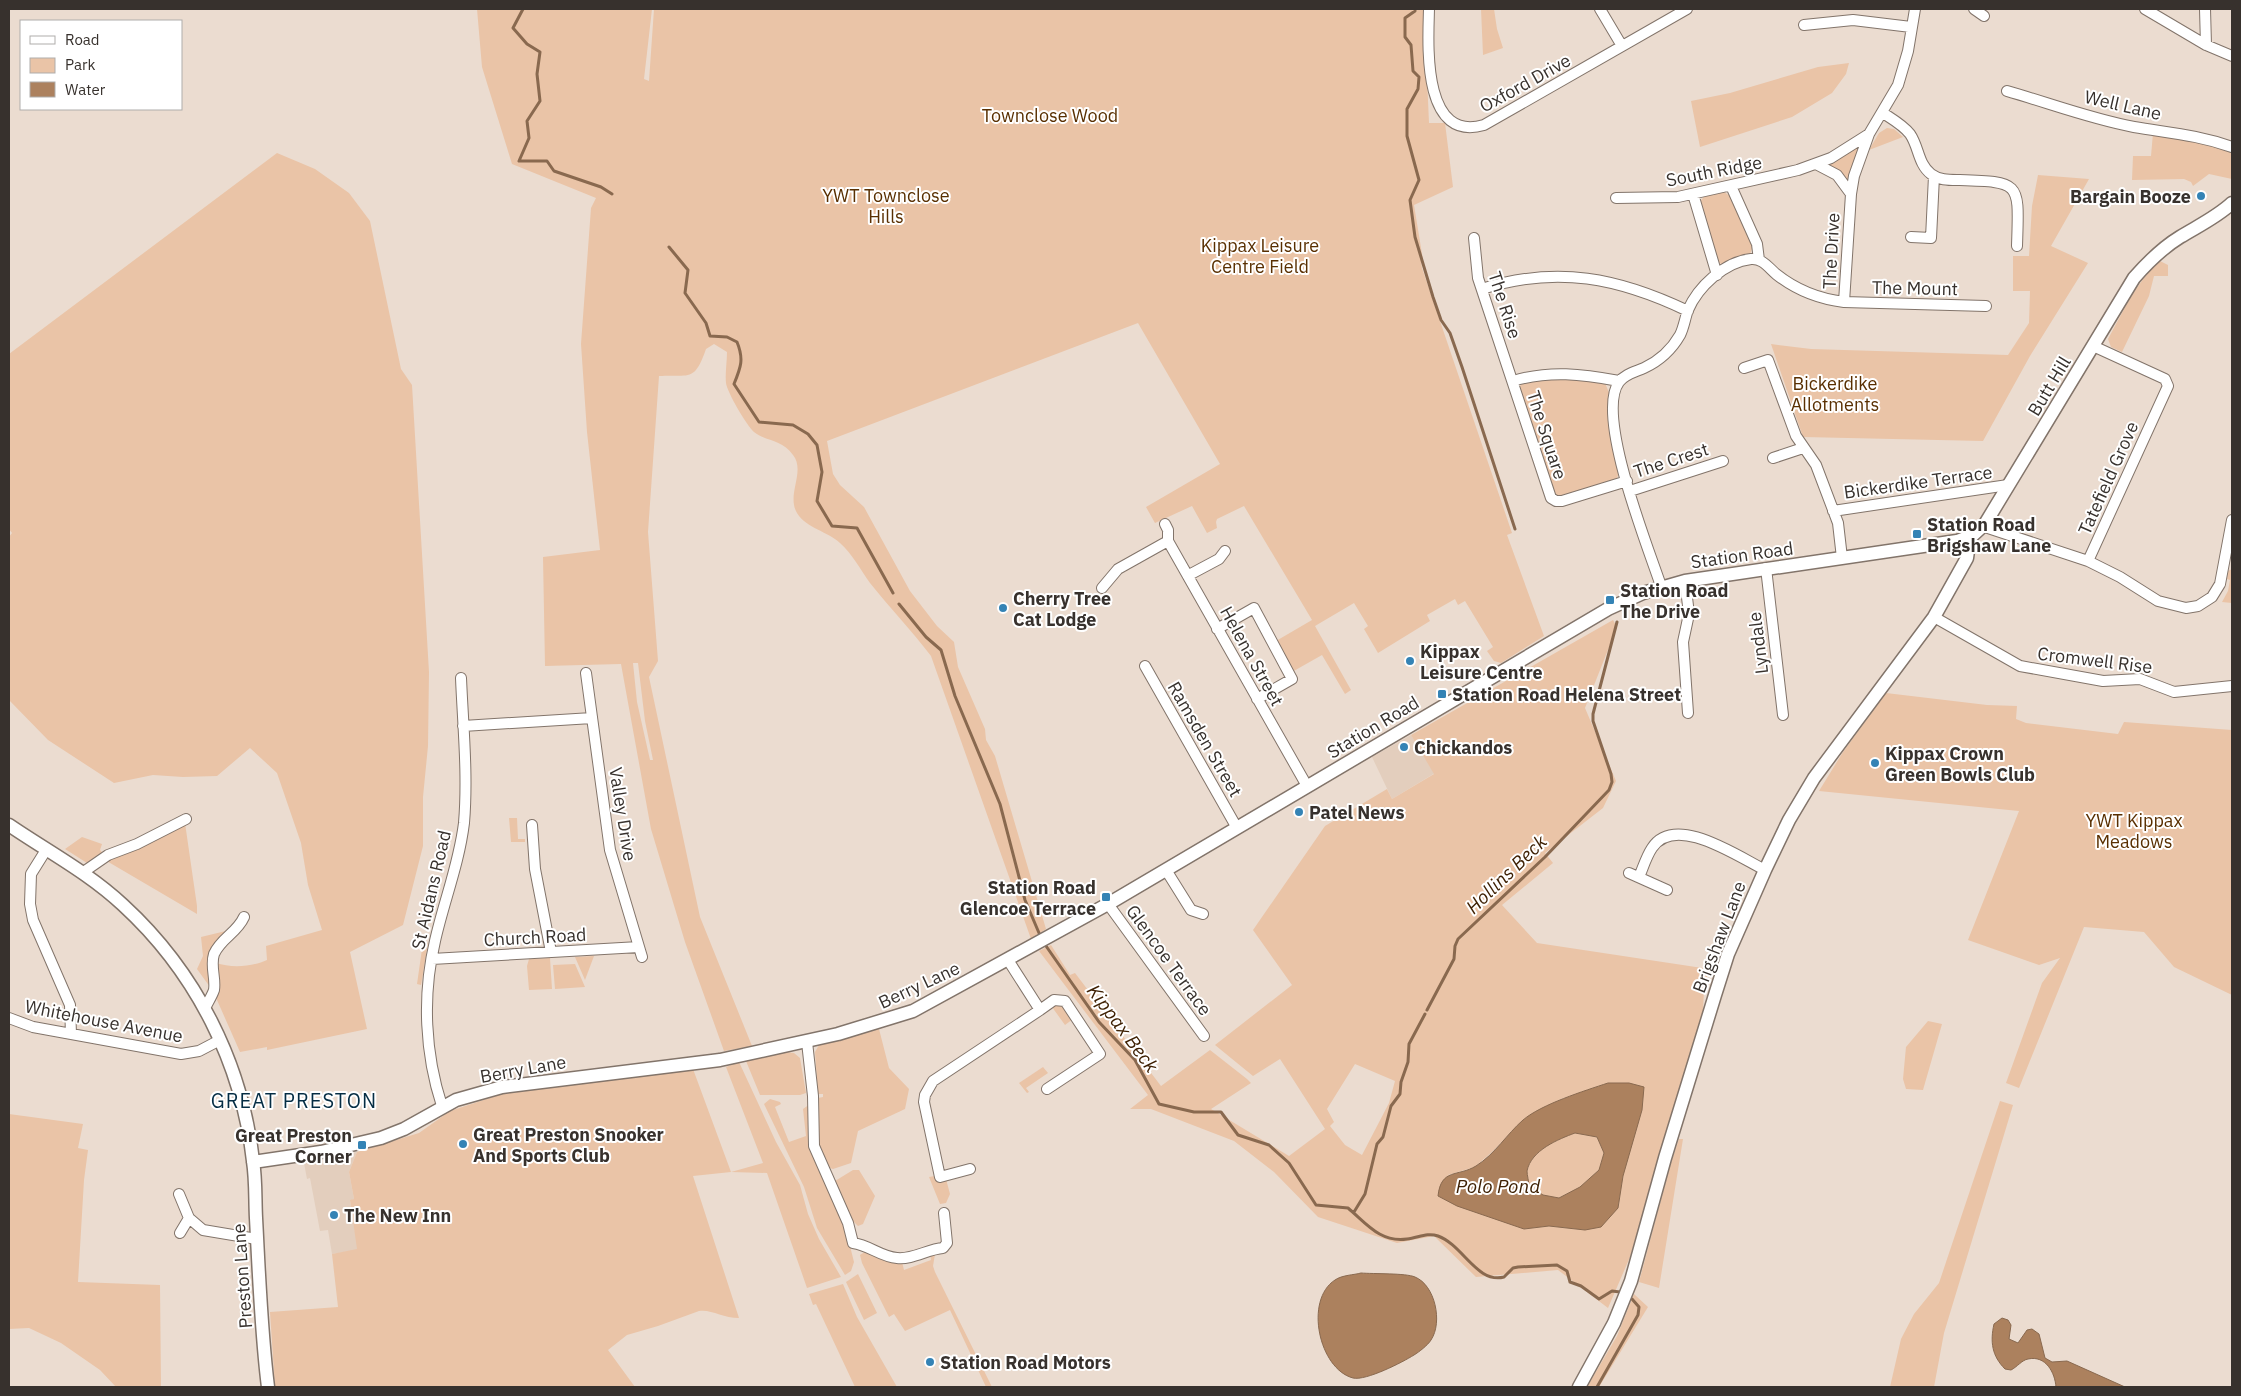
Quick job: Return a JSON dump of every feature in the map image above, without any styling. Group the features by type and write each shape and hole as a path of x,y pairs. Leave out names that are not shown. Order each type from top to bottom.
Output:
{"street":[{"name":"Oxford Drive","path":"1429,9 1429,60 1434,94 1444,114 1456,123 1467,127 1484,125 1687,9"},
{"path":"1600,9 1622,46"},
{"name":"The Drive","path":"1759,260 1798,288 1816,296 1844,302 1851,194 1860,156 1869,134 1883,113 1905,67 1915,9"},
{"path":"1974,9 1984,16"},
{"path":"2205,9 2206,45"},
{"path":"2151,11 2206,45 2232,56"},
{"path":"1804,24 1854,20 1911,27"},
{"name":"Well Lane","path":"2007,91 2102,119 2135,127 2198,136 2232,147"},
{"path":"1883,113 1910,133 1922,164 1934,176 1947,180 1997,181 2009,186 2014,191 2018,203 2017,246"},
{"name":"South Ridge","path":"1616,198 1662,198 1731,186 1816,164 1869,134"},
{"path":"1816,164 1837,175 1851,194"},
{"path":"1911,237 1931,238 1934,176"},
{"path":"1661,586 1616,444 1613,419 1614,394 1624,376 1650,365 1667,352 1683,329 1688,311 1699,292 1717,275 1745,260 1759,260 1757,244 1731,186"},
{"path":"1693,194 1717,275"},
{"name":"Butt Hill","path":"1972,536 1985,524 2134,278 2155,255 2232,202"},
{"name":"The Rise","path":"1474,238 1476,265 1482,289 1513,381"},
{"path":"1482,289 1536,278 1590,279 1636,288 1688,311"},
{"name":"The Mount","path":"1844,302 1986,306"},
{"name":"Tatefield Grove","path":"1985,524 1988,528 2088,561 2168,386 2164,379 2093,346"},
{"path":"1744,368 1768,360 1796,436 1816,465 1833,510 1838,528 1842,558"},
{"name":"The Square","path":"1620,381 1583,374 1556,373 1531,376 1513,381 1549,495 1553,500 1562,501 1628,486"},
{"path":"1772,458 1804,448"},
{"name":"The Crest","path":"1628,486 1723,461"},
{"name":"Bickerdike Terrace","path":"1833,510 2008,485"},
{"path":"2088,561 2120,576 2158,601 2186,608 2200,606 2212,597 2220,584 2229,562 2232,520"},
{"path":"1102,588 1118,569 1168,542 1168,530 1165,524"},
{"name":"Station Road","path":"987,972 1108,904 1608,609 1661,586 1685,581 1842,558 1972,536"},
{"name":"Brigshaw Lane","path":"1579,1387 1614,1323 1631,1281 1665,1158 1717,986 1728,954 1765,870 1789,820 1814,778 1934,618 1967,558 1972,536"},
{"name":"Helena Street","path":"1168,542 1189,575 1217,629 1307,786"},
{"path":"1189,575 1219,559 1225,551"},
{"name":"Lyndale","path":"1766,568 1783,715"},
{"path":"1685,581 1689,614 1683,642 1688,713"},
{"path":"1217,629 1254,608 1292,679 1257,698"},
{"name":"Cromwell Rise","path":"1934,618 2020,666 2102,681 2140,679 2174,692 2232,686"},
{"name":"Ramsden Street","path":"1145,666 1237,828"},
{"name":"Valley Drive","path":"586,673 610,850 641,952"},
{"name":"St Aidans Road","path":"442,1106 432,1076 428,1040 428,1002 432,958 456,869 464,822 461,678"},
{"path":"463,726 592,718"},
{"path":"82,873 108,855 137,844 186,819"},
{"name":"Preston Lane","path":"9,825 82,873 122,903 177,962 205,1008 220,1040 244,1111 253,1162 268,1387"},
{"path":"532,825 535,869 551,952"},
{"path":"1640,877 1651,849 1668,836 1682,834 1696,836 1765,870"},
{"path":"46,850 31,874 30,904 33,920 70,1005 71,1034"},
{"path":"1166,870 1191,910 1203,914"},
{"path":"1629,873 1667,890"},
{"name":"Glencoe Terrace","path":"1108,904 1204,1036"},
{"path":"205,1008 213,992 212,962 215,951 220,944 237,930 244,917"},
{"name":"Church Road","path":"432,958 551,952 641,952"},
{"path":"1008,960 1040,1010"},
{"name":"Berry Lane","path":"253,1162 326,1150 381,1138 404,1129 442,1106 474,1095 518,1085 720,1060 807,1042 872,1025 913,1011 987,972"},
{"path":"970,1169 940,1177 924,1110 925,1095 934,1081 1054,1000 1065,1001 1100,1054 1047,1089"},
{"name":"Whitehouse Avenue","path":"9,1018 33,1027 187,1054 199,1051 220,1040"},
{"path":"807,1042 814,1146 848,1223 853,1243 861,1244 899,1259 943,1248 948,1243 944,1213"},
{"path":"179,1194 189,1218 203,1230 257,1239"},
{"path":"180,1233 189,1218"}],"shaded area":[{"path":"1411,735 1435,773 1392,799 1372,757"},
{"name":"The New Inn","path":"357,1152 349,1172 354,1199 350,1201 358,1250 332,1254 328,1230 320,1231 310,1178 307,1179 304,1163"}],"green space":[{"path":"477,9 652,9 644,79 649,81 654,9 1424,9 1429,123 1445,123 1453,187 1414,205 1423,260 1421,261 1422,268 1512,533 1507,535 1544,636 1501,663 1494,661 1487,651 1493,647 1465,601 1458,605 1455,599 1427,615 1430,621 1378,653 1364,629 1368,626 1354,603 1315,626 1351,690 1345,694 1322,655 1292,672 1276,641 1312,620 1244,506 1217,519 1217,528 1207,533 1192,506 1155,523 1146,507 1220,464 1138,323 827,441 833,474 840,485 864,507 910,591 937,626 954,642 958,667 985,729 986,740 995,756 1046,929 1031,939 931,656 870,583 845,548 835,539 806,522 797,513 794,506 794,491 798,468 796,461 784,446 754,432 747,423 733,401 727,387 727,352 714,344 706,349 702,360 694,372 684,376 659,376 648,532 658,661 649,677 700,917 752,1046 724,1051 685,942 651,829 621,664 545,666 543,557 600,550 587,432 581,344 591,208 596,198 512,164 482,67","holes":["633,663 638,663 645,721 653,760 650,760 637,702"]},
{"path":"1481,9 1494,9 1497,29 1503,48 1483,55"},
{"path":"1849,63 1846,74 1832,93 1792,117 1700,147 1691,101 1730,93 1818,67"},
{"path":"1887,128 1894,129 1903,137 1869,150 1879,133"},
{"path":"2153,133 2206,143 2232,153 2232,179 2209,174 2193,186 2191,182 2184,179 2132,180 2133,156 2151,156"},
{"path":"1855,148 1858,150 1847,181 1828,165"},
{"path":"277,153 315,169 349,193 370,221 401,369 412,385 429,672 428,746 423,797 423,846 403,925 350,952 367,1029 267,1050 267,1047 240,1052 217,1000 216,963 228,966 255,964 267,960 266,946 322,930 308,885 301,843 277,773 250,748 217,776 183,777 153,775 114,783 48,740 9,700 9,537 12,533 9,529 9,354"},
{"name":"Bickerdike Allotments","path":"2038,175 2089,179 2051,246 2088,263 2030,356 1983,441 1803,437 1771,344 1811,349 2008,355 2029,323 2030,291 2013,291 2013,256 2029,256 2032,206"},
{"path":"1724,192 1730,196 1753,246 1750,254 1723,265 1718,262 1700,202 1705,195"},
{"path":"2160,261 2168,265 2168,276 2154,276 2149,296 2122,352 2111,347 2108,339 2125,308 2144,278"},
{"path":"1554,377 1605,383 1610,395 1610,435 1620,471 1616,480 1561,497 1555,497 1519,389 1521,384"},
{"path":"2232,569 2232,603 2222,602 2228,591 2230,580 2227,579 2228,571"},
{"path":"1613,620 1617,627 1585,708 1616,781 1603,808 1545,853 1553,863 1502,905 1537,943 1709,969 1704,989 1703,1012 1630,1257 1608,1308 1558,1270 1476,1277 1434,1236 1397,1243 1318,1217 1274,1172 1234,1141 1151,1109 1130,1109 1148,1095 1039,951 1051,945 1070,975 1075,973 1161,1086 1210,1050 1247,1079 1251,1083 1211,1109 1289,1156 1325,1129 1280,1059 1253,1076 1215,1045 1292,985 1253,930 1325,826 1387,789 1392,799 1434,774 1411,735","holes":["1355,1064 1395,1081 1389,1103 1362,1155 1345,1145 1330,1126 1334,1122 1327,1109","1608,1083 1623,1176 1618,1208 1584,1230 1549,1226 1524,1229 1499,1219 1448,1175 1475,1167 1524,1119 1561,1099"]},
{"name":"YWT Kippax Meadows","path":"1886,693 1987,705 2017,706 2016,719 2026,723 2118,734 2124,722 2232,730 2232,995 2174,967 2144,932 2084,927 2019,1088 2006,1083 2042,983 2060,958 2039,965 1968,940 2019,811 1819,791 1843,752"},
{"path":"509,818 517,818 518,839 525,839 525,842 511,842"},
{"path":"185,823 197,906 197,914 105,860"},
{"path":"82,837 102,844 100,850 103,853 87,863 65,849"},
{"path":"234,929 208,961 210,987 197,969 203,956 201,937"},
{"path":"423,942 428,943 421,985 417,984"},
{"path":"594,956 585,980 575,957"},
{"path":"550,958 552,989 529,990 527,966 529,959"},
{"path":"575,964 585,987 555,989 553,965"},
{"path":"1063,1006 1073,1019 1065,1025 1052,1007"},
{"path":"1928,1021 1942,1024 1923,1090 1906,1089 1903,1079 1906,1047"},
{"path":"879,1029 889,1068 909,1089 905,1109 858,1131 851,1163 833,1169 827,1167 818,1149 818,1098 823,1097 823,1094 818,1094 815,1052 819,1045"},
{"path":"786,1052 794,1053 800,1058 806,1093 800,1095 760,1095 746,1061"},
{"path":"739,1062 776,1142 800,1185 808,1214 819,1239 841,1277 807,1288 767,1173 731,1172 763,1163 726,1067"},
{"path":"1043,1067 1048,1073 1026,1088 1029,1092 1027,1093 1019,1083"},
{"path":"693,1069 731,1172 693,1176 739,1318 708,1311 699,1311 627,1335 608,1350 635,1387 275,1387 270,1312 338,1307 332,1254 357,1249 350,1200 354,1199 349,1172 357,1152 419,1133 450,1111 502,1094"},
{"path":"770,1099 781,1104 775,1107 789,1142 806,1136 803,1109 810,1104 809,1146 846,1230 854,1262 851,1271 845,1275 817,1228 804,1187 764,1104"},
{"path":"2000,1101 2013,1105 1944,1333 1934,1387 1890,1387 1901,1339 1914,1314 1939,1283"},
{"path":"9,1114 83,1124 78,1148 88,1150 84,1180 78,1282 160,1285 161,1387 116,1387 100,1370 61,1343 29,1328 9,1329"},
{"path":"1575,1133 1597,1137 1604,1153 1599,1170 1580,1187 1559,1198 1543,1195 1529,1186 1527,1171 1534,1157 1546,1146"},
{"path":"1679,1139 1683,1139 1659,1288 1639,1282"},
{"path":"853,1170 859,1170 875,1196 863,1224 858,1226 849,1217 835,1181"},
{"path":"935,1176 946,1179 950,1194 946,1203 940,1204 929,1177"},
{"path":"866,1251 902,1262 904,1270 931,1260 930,1254 935,1254 933,1266 935,1272 992,1387 986,1387 950,1310 905,1331 894,1314 889,1317 862,1263 860,1255"},
{"path":"858,1274 877,1313 864,1320 846,1282"},
{"path":"843,1284 857,1317 897,1387 855,1387 816,1304 813,1305 809,1294"},
{"path":"1634,1294 1648,1307 1599,1387 1587,1387 1617,1336"}],"water":[{"name":"Polo Pond","path":"1608,1083 1629,1083 1644,1087 1642,1110 1623,1176 1618,1208 1601,1227 1585,1230 1549,1226 1524,1229 1457,1206 1438,1196 1440,1187 1447,1177 1476,1166 1483,1161 1531,1114 1564,1098","holes":["1575,1133 1597,1137 1604,1153 1599,1170 1580,1187 1559,1198 1543,1195 1529,1186 1527,1171 1534,1157 1546,1146"]},
{"path":"1361,1273 1404,1275 1415,1277 1422,1281 1428,1288 1435,1305 1436,1324 1431,1340 1416,1354 1375,1374 1353,1378 1341,1372 1331,1362 1324,1348 1318,1317 1320,1302 1325,1290 1338,1278"},
{"path":"2002,1318 2008,1320 2011,1325 2009,1339 2018,1343 2027,1330 2032,1329 2039,1334 2045,1358 2052,1362 2067,1361 2125,1387 2056,1387 2054,1376 2045,1362 2034,1358 2022,1362 2011,1370 2005,1369 1997,1359 1992,1343 1994,1324"}],"waterway":[{"name":"Kippax Beck","path":"523,9 513,28 527,44 540,52 537,74 540,101 527,121 529,138 519,161 547,161 554,171 601,187 612,194"},
{"name":"Hollins Beck","path":"1415,9 1405,18 1405,37 1411,45 1413,71 1419,77 1418,89 1407,109 1407,136 1419,180 1410,200 1415,237 1433,297 1441,320 1450,333 1515,529"},
{"name":"Kippax Beck","path":"669,247 688,270 685,293 706,323 710,336 727,337 737,342 741,363 734,384 759,422 793,425 808,434 817,445 822,472 817,501 832,526 857,528 893,593"},
{"name":"Kippax Beck","path":"899,604 926,637 941,650 955,696 1000,804 1025,900 1039,933"},
{"name":"Hollins Beck","path":"1427,1010 1454,959 1455,946 1458,939 1545,857 1609,790 1612,782 1611,774 1593,721 1593,714 1617,622"},
{"name":"Kippax Beck","path":"1046,946 1099,1022 1135,1060 1159,1104 1194,1112 1221,1112 1238,1135 1269,1145 1289,1163 1316,1205 1348,1208 1374,1231 1389,1238 1438,1236 1455,1247 1478,1269 1494,1278 1504,1277 1513,1268 1557,1265 1567,1271 1570,1282 1581,1286 1599,1299 1612,1291 1620,1292"},
{"name":"Hollins Beck","path":"1354,1212 1365,1194 1377,1144 1383,1137 1391,1106 1400,1094 1401,1082 1408,1062 1409,1044 1425,1014"},
{"path":"1597,1387 1638,1315 1639,1307 1632,1299"}],"place":[{"name":"Bargain Booze","path":"2201,196"},
{"name":"Station Road Brigshaw Lane","path":"1917,534"},
{"name":"Station Road The Drive","path":"1610,600"},
{"name":"Cherry Tree Cat Lodge","path":"1003,608"},
{"name":"Kippax Leisure Centre","path":"1410,661"},
{"name":"Station Road Helena Street","path":"1442,694"},
{"name":"Chickandos","path":"1404,747"},
{"name":"Kippax Crown Green Bowls Club","path":"1875,763"},
{"name":"Patel News","path":"1299,812"},
{"name":"Station Road Glencoe Terrace","path":"1106,897"},
{"name":"Great Preston Snooker And Sports Club","path":"463,1144"},
{"name":"Great Preston Corner","path":"362,1145"},
{"name":"The New Inn","path":"334,1215"},
{"name":"Station Road Motors","path":"930,1362"}],"district":[{"name":"GREAT PRESTON","path":"294,1100"}],"park label":[{"name":"Townclose Wood","path":"1050,115"},
{"name":"YWT Townclose Hills","path":"886,205"},
{"name":"Kippax Leisure Centre Field","path":"1260,255"}]}
